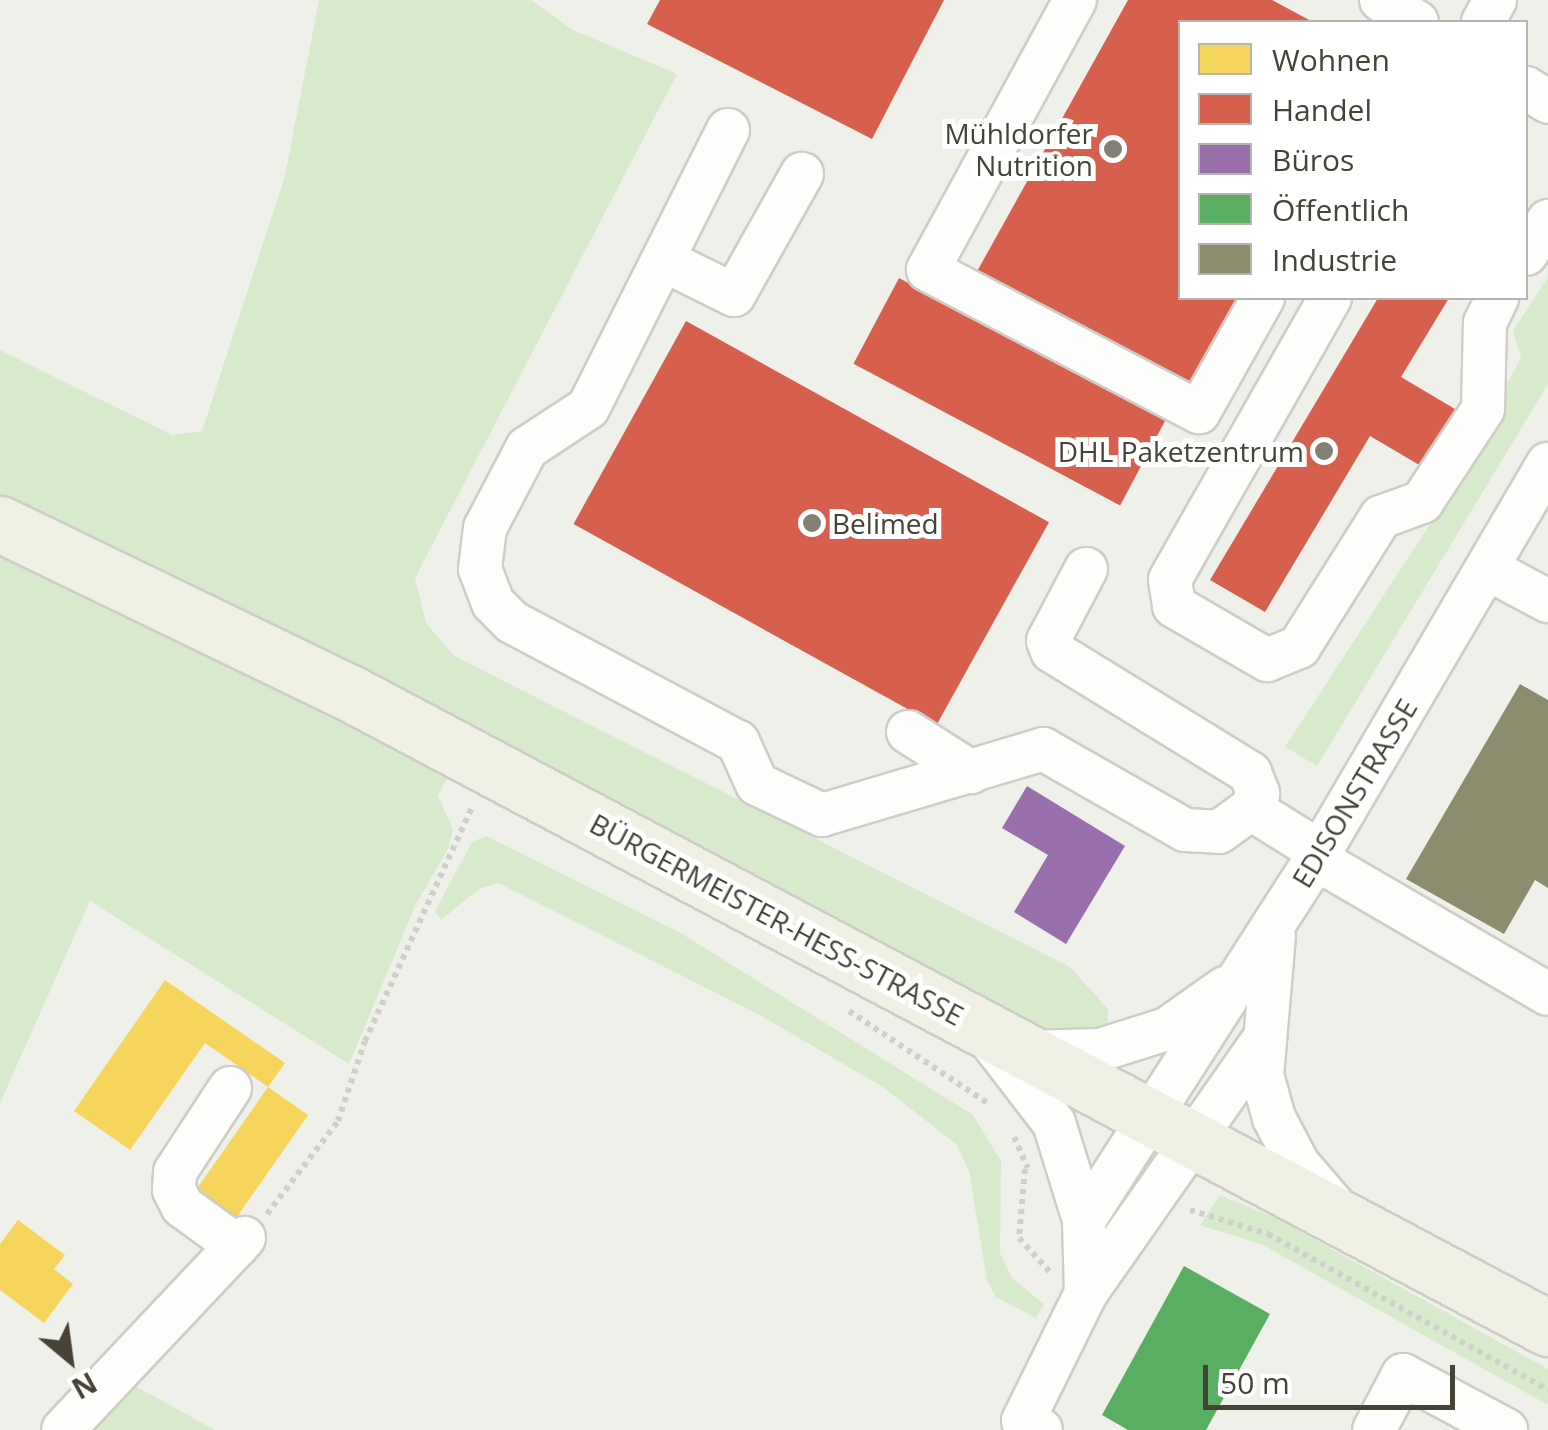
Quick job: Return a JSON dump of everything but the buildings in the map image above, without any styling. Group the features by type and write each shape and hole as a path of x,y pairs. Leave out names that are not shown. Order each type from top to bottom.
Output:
{"main road":[{"name":"BÜRGERMEISTER-HESS-STRASSE","path":"0,524 350,694 1548,1328"}],"street":[{"path":"1075,0 928,270 1199,412 1262,300"},
{"path":"1380,0 1414,20"},
{"path":"728,130 588,408 527,448 485,528 480,569 493,603 512,622 738,742 757,784 800,809 844,812 1043,750 1185,830 1220,832 1250,809 1258,794 1250,773 1052,651 1048,640 1086,569"},
{"path":"662,260 734,294 802,174"},
{"path":"1528,251 1548,221"},
{"path":"1329,300 1170,580 1174,606 1267,660 1299,647 1381,517 1422,502 1483,409 1485,323 1497,300"},
{"name":"EDISONSTRASSE","path":"1171,1127 1242,976 1318,856 1548,464"},
{"path":"1488,569 1548,602"},
{"path":"908,732 971,772"},
{"path":"1250,809 1318,856 1548,994"},
{"path":"1276,921 1262,1075 1274,1118 1298,1164 1344,1218"},
{"path":"1028,1052 1100,1050 1167,1029 1242,976"},
{"path":"976,1024 1034,1089 1068,1154 1084,1220 1086,1292"},
{"path":"1084,1220 1171,1127 1235,1086 1263,1040"},
{"path":"64,1430 241,1242 182,1206 174,1190 174,1172 230,1088"},
{"path":"1032,1425 1086,1292 1156,1198 1171,1127"},
{"path":"1374,1430 1404,1375 1506,1430"}],"path":[{"path":"457,797 486,814"},
{"path":"241,1242 293,1186 338,1121 364,1041 472,807"},
{"path":"844,1008 998,1112"},
{"path":"1007,1126 1025,1170 1017,1224 1026,1253 1086,1292"},
{"path":"1025,1170 1068,1154"},
{"path":"1156,1198 1268,1234 1548,1390"}],"green space":[{"path":"319,0 531,0 573,30 677,74 415,578 426,623 454,656 1070,967 1108,1009 1107,1033 1074,1037 1044,1030 0,502 0,350 172,435 202,431 285,176"},
{"path":"1548,277 1548,384 1317,766 1285,747 1430,524 1521,358 1513,331"},
{"path":"0,552 451,770 438,796 453,829 449,847 416,904 349,1064 90,901 0,1103"},
{"path":"486,836 679,932 973,1115 1001,1161 1000,1253 1012,1278 1044,1304 1036,1318 996,1297 987,1281 969,1171 956,1144 883,1087 760,1015 498,883 479,889 441,920 435,911 472,842"},
{"path":"1220,1195 1276,1218 1548,1369 1548,1405 1263,1245 1200,1225"},
{"path":"128,1382 215,1430 89,1430"}],"place":[{"name":"Mühldorfer Nutrition","path":"1113,149"},
{"name":"DHL Paketzentrum","path":"1324,451"},
{"name":"Belimed","path":"812,523"}]}
